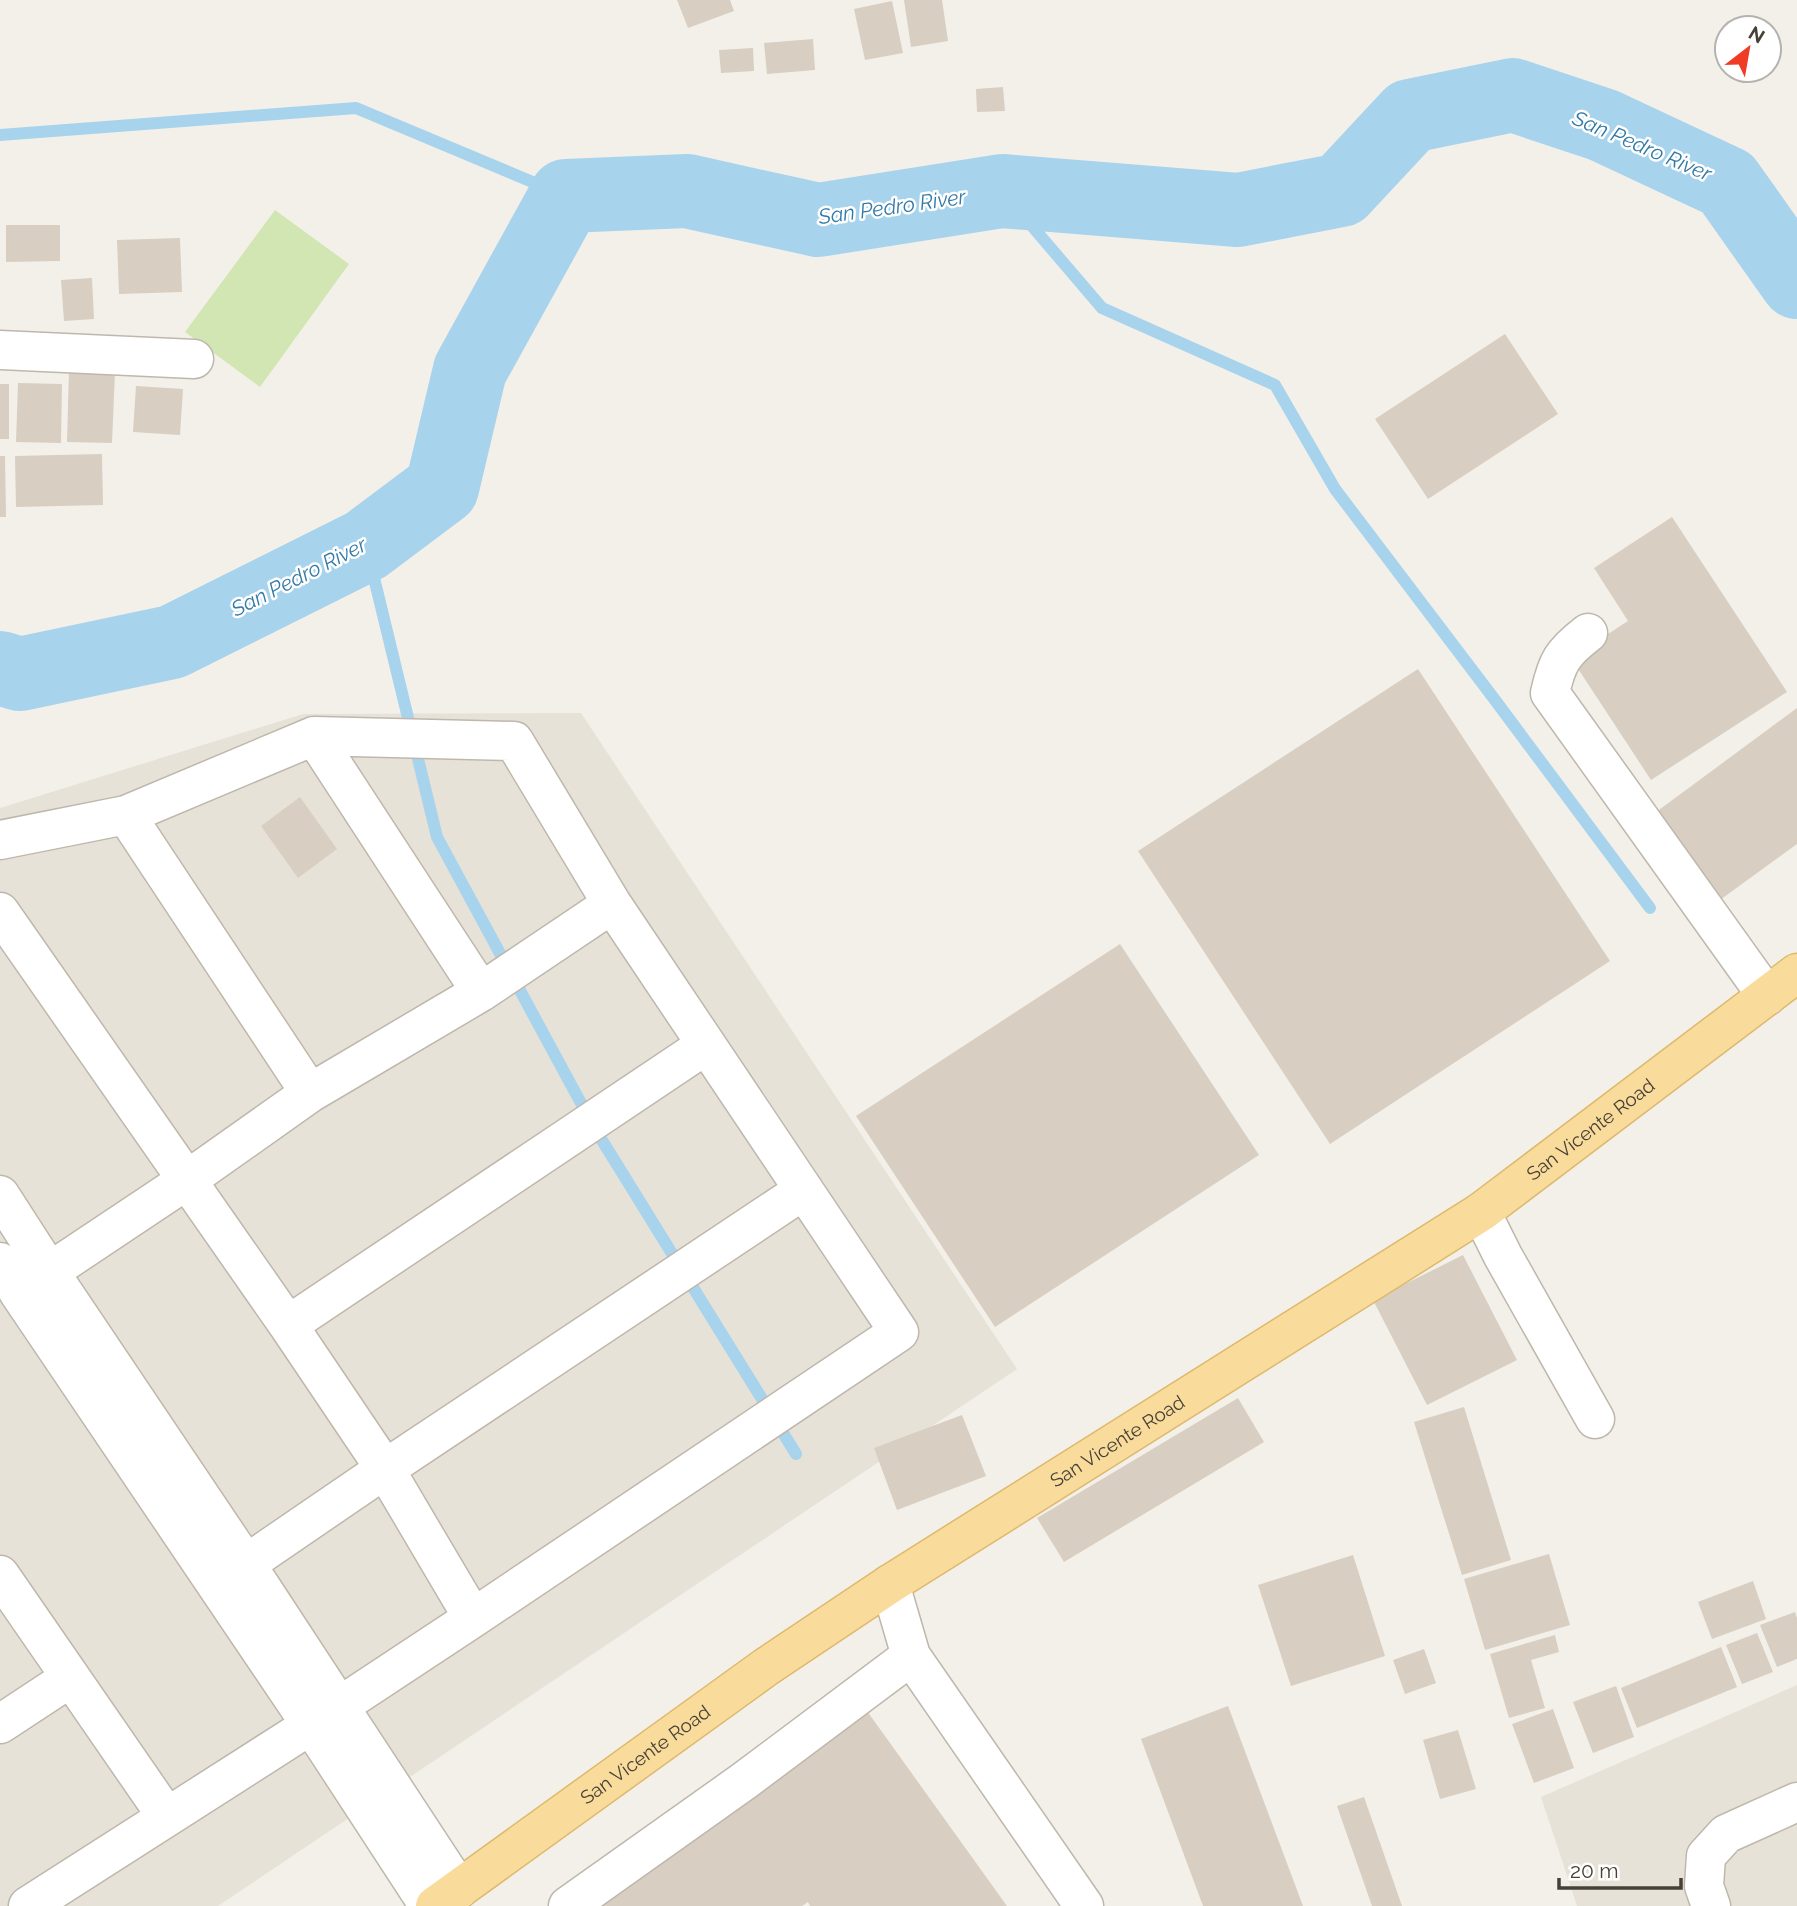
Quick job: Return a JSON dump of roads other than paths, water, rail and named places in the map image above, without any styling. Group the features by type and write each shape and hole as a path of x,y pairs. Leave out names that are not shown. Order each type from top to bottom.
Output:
{"main road":[{"name":"San Vicente Road","path":"441,1900 766,1667 890,1584 1481,1212 1797,973"}],"street":[{"path":"0,350 194,359"},
{"path":"1588,633 1569,647 1556,667 1550,693 1767,996"},
{"path":"314,736 481,992"},
{"path":"0,840 126,815 314,736 514,741 612,904 899,1332 325,1716 28,1906"},
{"path":"126,815 310,1093"},
{"path":"17,1283 187,1180 310,1093 481,992 612,904"},
{"path":"0,912 385,1469 473,1618"},
{"path":"288,1325 706,1045"},
{"path":"246,1564 804,1190"},
{"path":"0,1195 17,1283 325,1716 441,1900"},
{"path":"1481,1212 1595,1419"},
{"path":"17,1283 246,1564 325,1716"},
{"path":"0,1575 167,1817"},
{"path":"890,1584 911,1656 1084,1906"},
{"path":"568,1906 744,1782 911,1656"},
{"path":"0,1724 70,1678"},
{"path":"1711,1906 1704,1886 1706,1856 1726,1835 1797,1802"}],"waterway":[{"name":"San Pedro River","path":"0,668 20,674 172,642 366,545 442,488 470,370 566,196 687,191 818,220 1002,191 1238,210 1341,190 1410,116 1513,95 1603,125 1727,183 1797,282"},
{"path":"0,135 356,108 566,196"},
{"path":"1002,191 1102,308 1275,385 1335,489 1650,908"},
{"path":"366,545 437,837 595,1129 796,1454"}]}
